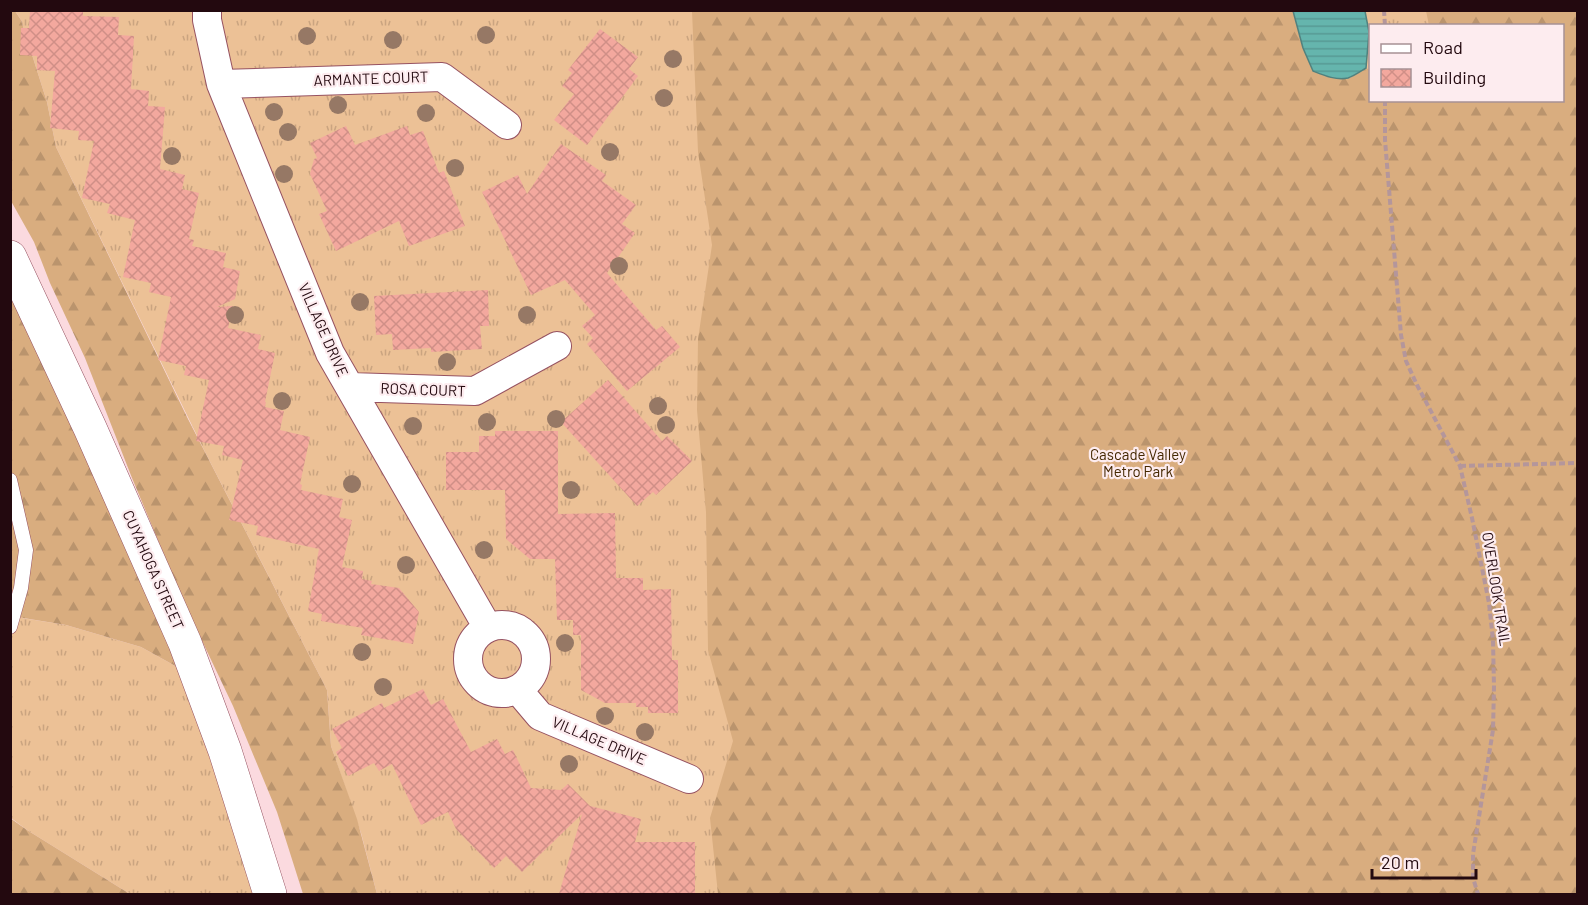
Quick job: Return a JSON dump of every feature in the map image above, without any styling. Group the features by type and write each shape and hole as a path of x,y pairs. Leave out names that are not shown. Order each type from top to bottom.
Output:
{"street":[{"name":"VILLAGE DRIVE","path":"207,10 207,20 221,84 330,353 488,628"},
{"name":"ARMANTE COURT","path":"221,84 442,77 507,125"},
{"name":"CUYAHOGA STREET","path":"10,257 90,428 185,643 225,751 270,894"},
{"name":"ROSA COURT","path":"350,387 475,391 557,346"},
{"path":"499,625 511,627 521,631 530,639 536,661 534,672 528,682 518,690 496,693 486,690 471,675 468,654 478,635 488,628 499,625"},
{"name":"VILLAGE DRIVE","path":"518,690 540,716 689,779"}],"lane":[{"path":"10,480 26,550 21,588 10,627"}],"path":[{"name":"OVERLOOK TRAIL","path":"1385,102 1385,140 1401,335 1406,361 1460,466 1489,603 1493,640 1493,730 1473,855 1473,878 1478,894"},
{"path":"1460,466 1578,463"}],"green space":[{"path":"10,11 15,11 21,20 47,102 56,147 188,419 327,690 331,746 357,819 377,894 303,894 277,812 233,706 185,605 85,358 50,283 34,242 11,201"},
{"name":"Cascade Valley Metro Park","path":"15,11 1577,11 1577,894 377,894 361,833 331,746 327,690 204,450 56,147 47,102 21,20"},
{"name":"Cascade Valley Metro Park","path":"692,11 1293,11 1303,48 1313,71 1350,78 1366,68 1369,70 1369,102 1564,102 1564,24 1429,24 1426,11 1577,11 1577,894 718,894 710,818 733,741 708,650 706,512 697,410 698,339 712,245 698,152"},
{"path":"10,261 179,668 141,647 66,625 11,616"},
{"path":"10,616 66,625 141,647 179,668 270,894 130,894 11,818"},
{"path":"10,818 27,830 130,894 11,894"}],"water":[{"path":"1293,11 1365,11 1369,32 1366,68 1344,79 1313,71 1303,48"}],"building":[{"path":"30,10 83,10 83,16 119,17 118,35 134,36 131,89 149,91 148,106 165,107 160,169 185,175 182,189 199,193 189,239 194,240 192,246 226,253 223,267 240,271 235,299 217,307 233,306 228,328 261,335 258,349 275,353 265,407 284,411 280,430 310,437 300,484 302,485 301,490 343,499 339,517 352,520 342,567 363,571 362,579 372,581 371,584 399,588 419,612 413,644 361,635 363,628 321,621 322,614 308,611 319,549 256,535 258,526 229,520 243,460 222,455 224,446 196,441 209,380 184,375 186,366 158,360 171,297 149,292 151,283 123,277 135,220 107,213 110,204 82,198 94,141 78,140 79,131 50,128 55,71 37,70 37,56 20,55 21,28 29,28"},
{"path":"600,29 638,57 629,69 638,76 587,145 554,120 574,94 562,86 572,73 568,70"},
{"path":"346,126 355,145 407,126 410,135 423,131 439,173 444,171 465,226 409,246 399,221 336,251 319,214 327,211 310,174 314,159 317,158 310,143"},
{"path":"561,144 606,175 602,181 636,205 622,224 635,233 607,273 656,330 662,326 680,347 627,391 587,344 593,338 582,326 595,315 565,280 531,295 482,192 518,175 527,194"},
{"path":"488,290 489,326 480,326 482,349 431,352 431,348 393,350 392,334 376,335 374,296"},
{"path":"608,380 662,441 667,436 692,461 656,495 653,492 637,506 561,422"},
{"path":"495,431 558,431 558,514 615,513 616,578 643,578 643,590 671,589 672,660 678,660 678,713 648,713 648,707 636,707 636,703 605,703 581,690 581,635 573,635 573,620 557,620 555,559 530,559 506,539 505,490 446,490 446,452 479,452 479,436 495,436"},
{"path":"423,689 431,705 443,699 471,752 497,739 505,754 513,750 531,788 561,790 568,784 590,806 641,819 635,842 695,842 695,894 559,894 582,814 522,872 506,856 494,868 456,829 448,812 421,825 392,764 379,771 374,763 348,776 336,752 342,748 332,729 382,703 384,708"}]}
